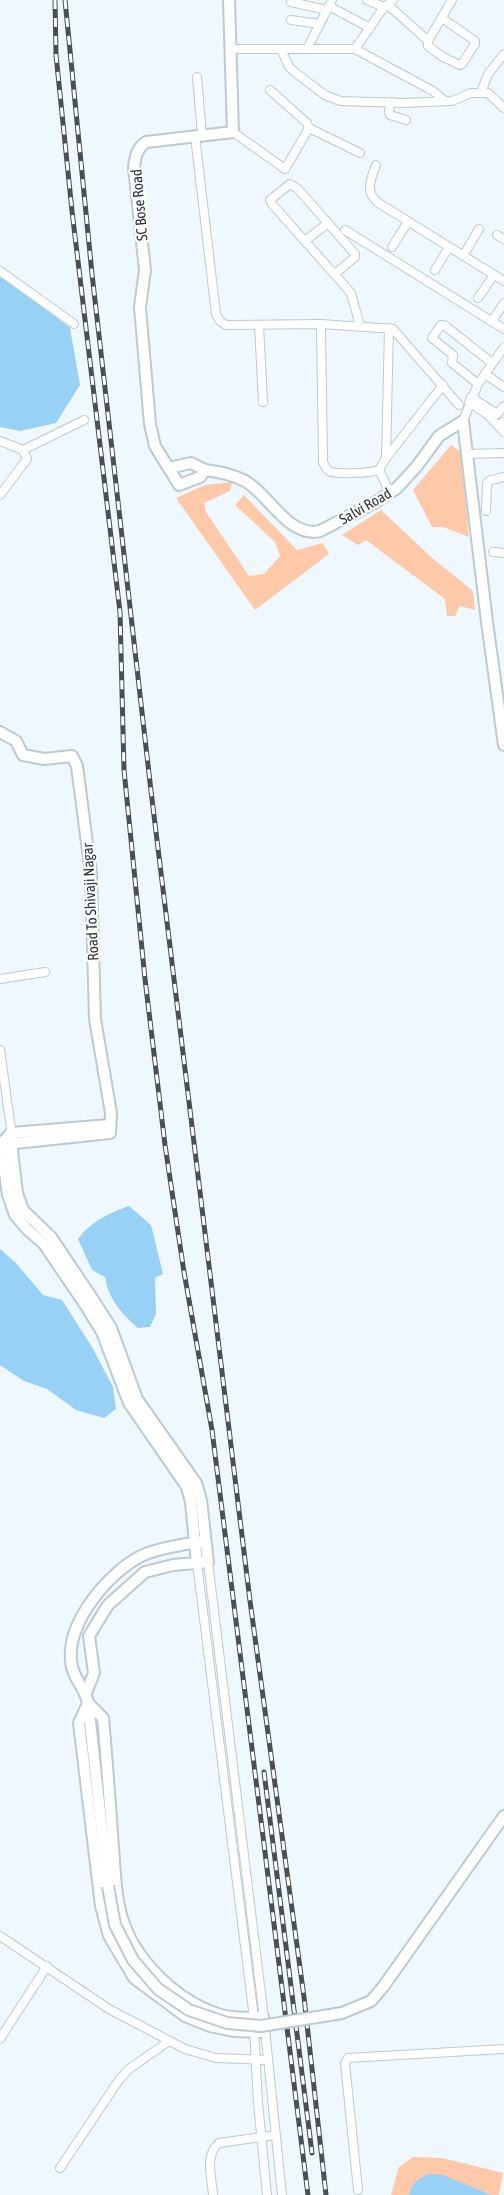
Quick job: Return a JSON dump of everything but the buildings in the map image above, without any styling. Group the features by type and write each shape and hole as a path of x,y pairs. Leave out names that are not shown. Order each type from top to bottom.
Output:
{"street":[{"path":"229,0 233,132 285,169 309,128 308,123 270,90"},
{"path":"367,0 388,4 425,38"},
{"path":"442,18 475,40 475,44 460,65 443,57 428,46 428,41 452,0"},
{"path":"291,2 329,5 370,28"},
{"path":"355,49 388,4"},
{"path":"306,49 329,5"},
{"path":"291,20 320,24"},
{"path":"230,49 355,49 433,91 445,101"},
{"path":"281,49 289,67 326,95 339,101 452,101 471,93 488,93 504,108"},
{"path":"481,93 488,74 504,54"},
{"path":"197,77 198,135 216,314 220,321 226,325 321,324 389,328 397,332 459,405"},
{"path":"391,102 390,115 406,120"},
{"path":"309,128 360,153"},
{"name":"SC Bose Road","path":"205,470 200,477 179,485 155,446 150,424 140,307 145,270 134,168 138,151 146,142 233,132"},
{"path":"376,165 369,184 374,199 504,281"},
{"path":"334,274 356,255 295,186 290,184 270,200 272,204 305,241 334,274 351,293 360,326"},
{"path":"305,241 328,222"},
{"path":"392,247 408,222"},
{"path":"463,256 479,229"},
{"path":"345,230 504,329"},
{"path":"435,270 449,247"},
{"path":"0,271 74,324"},
{"path":"478,298 494,275"},
{"path":"492,321 504,303"},
{"path":"321,324 323,462 325,468 333,472 371,473 379,470 442,385"},
{"path":"259,325 263,402"},
{"path":"478,384 452,363 453,355 432,338 432,335 441,325 444,325 492,363"},
{"path":"386,458 389,328"},
{"path":"504,347 478,384 463,421 504,745"},
{"path":"485,374 504,387"},
{"path":"470,399 497,414 504,406"},
{"path":"470,399 504,432"},
{"path":"23,450 84,420"},
{"name":"Salvi Road","path":"169,468 191,463 205,470 227,474 247,482 296,527 313,533 390,493 417,466 439,436 463,421"},
{"path":"0,441 23,450 27,459 0,495"},
{"path":"468,454 504,453"},
{"path":"379,470 390,493"},
{"path":"486,511 488,483 504,477"},
{"path":"493,552 504,553"},
{"name":"Road To Shivaji Nagar","path":"0,732 16,741 23,756 44,759 72,756 77,766 91,874 95,1019 111,1113 110,1129 8,1147"},
{"path":"0,979 45,972"},
{"path":"0,1050 8,1147 17,1193 23,1210 51,1237 111,1328 138,1399 182,1471 196,1483 201,1500 203,1562 254,2017 255,2061 267,2195"},
{"path":"201,1541 144,1554 121,1568 89,1604 72,1638 70,1660 73,1675 103,1718 116,1885 123,1924 142,1957 169,1985 191,2001 218,2014 254,2017"},
{"path":"203,1562 173,1564 145,1572 108,1605 89,1636 94,1672 79,1723 101,1906 109,1936 134,1978 185,2016 210,2026 254,2032"},
{"path":"87,1698 108,1886 115,1925 133,1959 158,1989 189,2010 226,2023 261,2026 342,2013 371,2001 504,1816"},
{"path":"0,1936 109,2009 185,2049 216,2058 267,2060"},
{"path":"0,2039 46,1966"},
{"path":"254,2017 254,2032 267,2060 282,2195"},
{"path":"60,2168 119,2080 129,2069 169,2041"},
{"path":"358,2190 345,2062 348,2058 504,2049"},
{"path":"213,2195 209,2157 212,2149 219,2143 276,2134"}],"shaded area":[{"path":"451,445 461,452 469,537 443,527 432,527 413,490"},
{"path":"232,482 230,491 204,503 206,512 249,576 264,574 280,556 275,542 235,505 244,495 297,550 323,543 329,554 255,610 176,498 205,485"},
{"path":"381,510 431,557 473,591 475,610 460,606 455,616 447,616 445,599 366,540 358,545 342,535"},
{"path":"413,2157 442,2158 503,2173 499,2195 391,2195 399,2167"}],"water":[{"path":"0,274 70,328 80,385 56,423 20,431 0,427"},
{"path":"129,1206 151,1225 163,1274 155,1278 156,1314 150,1327 138,1328 121,1311 109,1293 105,1277 92,1270 78,1239 100,1219"},
{"path":"0,1249 16,1263 43,1295 62,1300 92,1347 113,1387 116,1409 104,1418 76,1410 47,1389 24,1381 0,1365"},
{"path":"429,2174 443,2175 491,2195 409,2195 416,2182"}],"railway":[{"path":"55,0 56,55 72,211 120,612 124,770 145,979 165,1145 184,1272 212,1430 308,2195"},
{"path":"65,0 92,274 151,791 250,1601 304,1997 326,2195"},
{"path":"264,1772 312,2153"}]}
